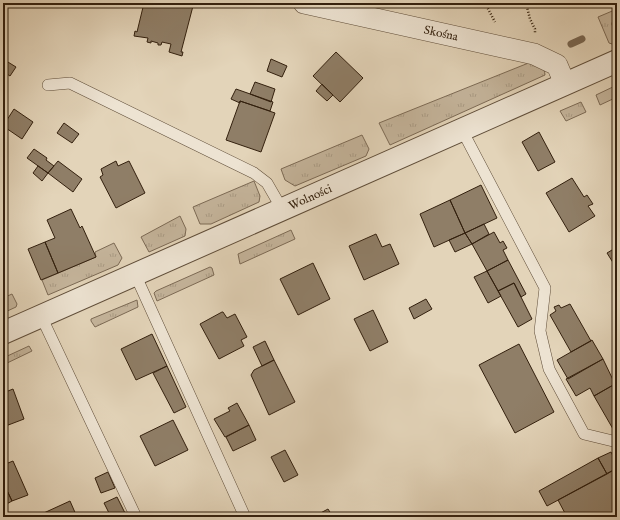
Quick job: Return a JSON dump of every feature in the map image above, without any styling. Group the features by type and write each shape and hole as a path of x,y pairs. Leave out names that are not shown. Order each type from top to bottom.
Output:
{"street":[{"name":"Skośna","path":"304,3 534,54 556,65 565,84"},
{"name":"Wolności","path":"3,333 617,61"}],"lane":[{"path":"48,85 70,83 254,173 267,183 282,209"},
{"path":"462,130 545,288 540,331 549,370 584,434 617,442"},
{"path":"135,274 245,517"},
{"path":"41,316 136,517"}],"path":[{"path":"526,3 530,19 535,29 534,54"}],"green space":[{"path":"617,9 617,44 615,45 609,43 598,17"},
{"path":"512,53 528,57 538,62 544,70 545,75 390,145 379,123 531,62 512,57"},
{"path":"617,85 617,97 600,105 596,95"},
{"path":"581,102 586,112 566,121 560,111"},
{"path":"362,135 369,149 366,156 295,186 285,180 281,169"},
{"path":"254,181 260,196 259,202 211,224 200,224 193,207"},
{"path":"180,216 186,229 185,236 149,252 141,237"},
{"path":"291,230 295,239 240,264 238,254"},
{"path":"114,243 122,258 118,265 48,295 42,280 96,257 95,252"},
{"path":"210,267 212,268 214,275 157,301 154,293 156,291"},
{"path":"12,294 17,304 16,307 3,313 3,298"},
{"path":"137,300 138,307 95,327 91,321 91,319"},
{"path":"29,346 32,351 3,365 3,358"}],"building":[{"path":"144,3 196,3 195,6 193,6 181,52 183,52 182,56 169,52 171,44 162,42 161,45 158,45 158,43 151,41 151,43 147,42 148,38 134,36 135,31 137,32"},
{"path":"336,52 363,78 340,102 313,76"},
{"path":"3,59 16,67 10,76 7,74 3,81"},
{"path":"271,59 287,66 282,77 267,71"},
{"path":"255,82 275,89 271,102 250,94"},
{"path":"322,84 333,95 327,101 316,91"},
{"path":"236,89 273,102 270,111 231,99"},
{"path":"240,101 275,113 261,152 226,140"},
{"path":"14,109 33,122 22,139 3,126"},
{"path":"64,123 79,134 72,143 57,133"},
{"path":"539,132 555,162 538,171 522,142"},
{"path":"34,149 47,158 46,160 54,166 48,173 27,158"},
{"path":"58,161 82,179 73,192 48,173"},
{"path":"116,161 118,166 129,161 145,193 116,208 100,177 103,175 101,169"},
{"path":"38,166 48,173 42,181 33,173"},
{"path":"572,178 584,197 587,195 593,204 588,206 595,216 569,232 546,193"},
{"path":"481,185 497,218 465,233 450,200"},
{"path":"450,200 465,233 434,247 420,214"},
{"path":"71,209 80,228 82,226 96,257 58,273 45,242 55,238 47,220"},
{"path":"484,224 489,234 472,244 465,233"},
{"path":"494,232 500,243 503,241 507,248 503,250 508,260 487,271 472,244"},
{"path":"465,233 472,244 455,252 449,240"},
{"path":"376,234 382,247 390,244 399,264 364,280 349,246"},
{"path":"45,242 58,273 41,280 28,249"},
{"path":"617,247 617,269 607,253"},
{"path":"508,260 526,294 521,297 514,283 498,291 487,271"},
{"path":"313,263 330,299 298,315 280,279"},
{"path":"487,271 501,296 488,303 474,277"},
{"path":"514,283 532,319 518,327 498,291"},
{"path":"426,299 432,309 414,319 409,308"},
{"path":"570,304 591,341 571,352 550,315 556,311 554,307 559,305 561,308"},
{"path":"373,310 388,342 370,351 354,319"},
{"path":"222,312 227,318 235,314 247,337 241,340 244,346 219,359 200,324"},
{"path":"152,334 167,366 136,380 121,349"},
{"path":"592,340 603,359 568,379 557,360"},
{"path":"265,341 274,360 262,366 253,347"},
{"path":"519,344 554,412 515,433 479,365"},
{"path":"603,359 615,384 594,396 590,388 576,396 566,379"},
{"path":"274,360 295,402 269,415 251,375 254,370"},
{"path":"167,366 186,407 174,413 153,373"},
{"path":"615,384 617,387 617,427 613,429 594,396"},
{"path":"13,389 24,419 3,427 3,393"},
{"path":"237,403 249,425 225,437 214,419 230,411 228,408"},
{"path":"173,420 188,450 155,466 140,436"},
{"path":"249,425 256,440 233,451 226,437"},
{"path":"285,450 298,475 284,482 271,457"},
{"path":"611,452 614,458 617,456 617,468 607,474 598,458"},
{"path":"598,458 607,474 547,506 539,491"},
{"path":"13,461 28,495 12,501 3,482 3,465"},
{"path":"617,468 617,517 567,517 558,500"},
{"path":"108,472 115,488 101,493 95,478"},
{"path":"3,482 12,501 3,506"},
{"path":"117,497 127,517 111,517 104,503"},
{"path":"70,501 77,517 35,517"},
{"path":"328,509 333,517 313,517"}],"waterway":[{"path":"571,44 582,39"}]}
